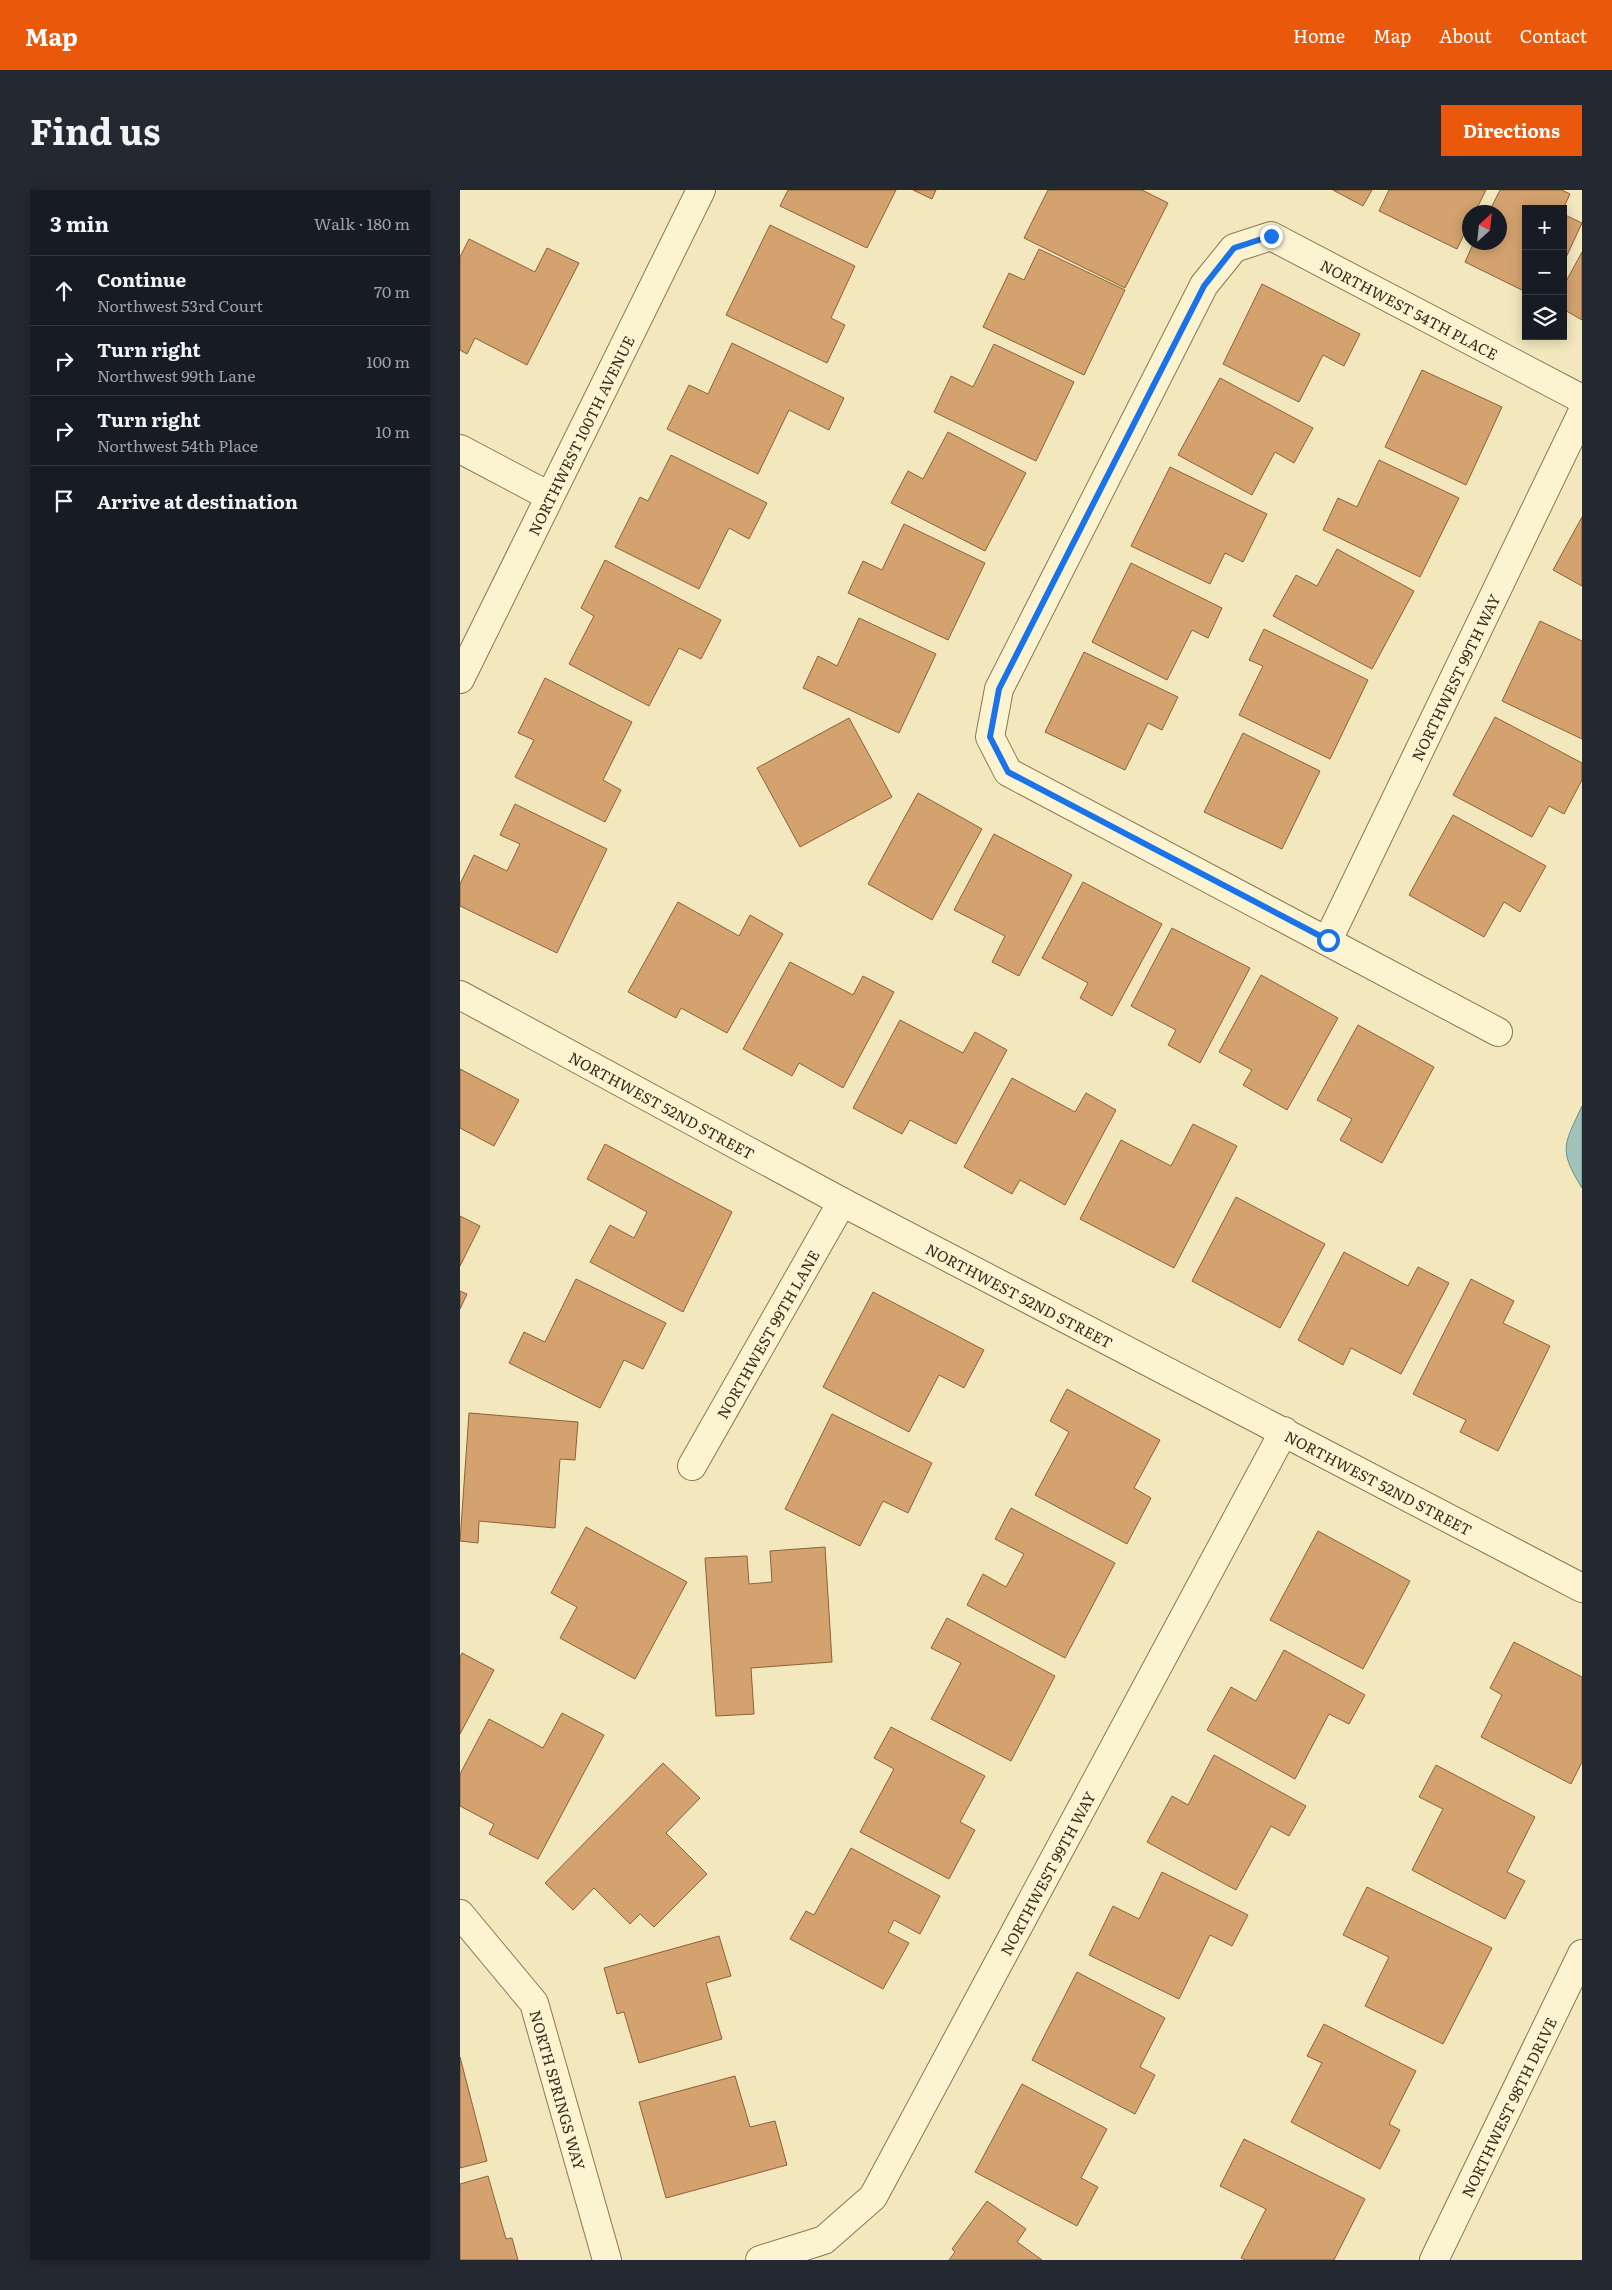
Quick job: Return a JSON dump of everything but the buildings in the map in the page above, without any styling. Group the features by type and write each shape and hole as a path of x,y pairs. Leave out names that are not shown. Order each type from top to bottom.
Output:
{"street":[{"name":"NORTHWEST 100TH AVENUE","path":"460,679 701,190"},
{"name":"NORTHWEST 54TH PLACE","path":"1328,940 1008,772 990,737 999,689 1204,286 1234,248 1271,236 1582,399"},
{"name":"NORTHWEST 99TH WAY","path":"1328,940 1582,413"},
{"path":"460,449 549,496"},
{"path":"1328,940 1498,1032"},
{"name":"NORTHWEST 52ND STREET","path":"460,995 842,1202 1582,1588"},
{"name":"NORTHWEST 99TH LANE","path":"692,1466 842,1202"},
{"name":"NORTHWEST 99TH WAY","path":"760,2260 824,2240 873,2197 1284,1431"},
{"name":"NORTH SPRINGS WAY","path":"460,1914 534,2003 607,2260"},
{"name":"NORTHWEST 98TH DRIVE","path":"1434,2260 1582,1954"}],"water":[{"path":"1582,1106 1582,1188 1569,1164 1566,1147 1571,1130"}],"route":[{"path":"1271,236 1234,248 1204,286 999,689 990,737 1008,772 1328,940"}]}
